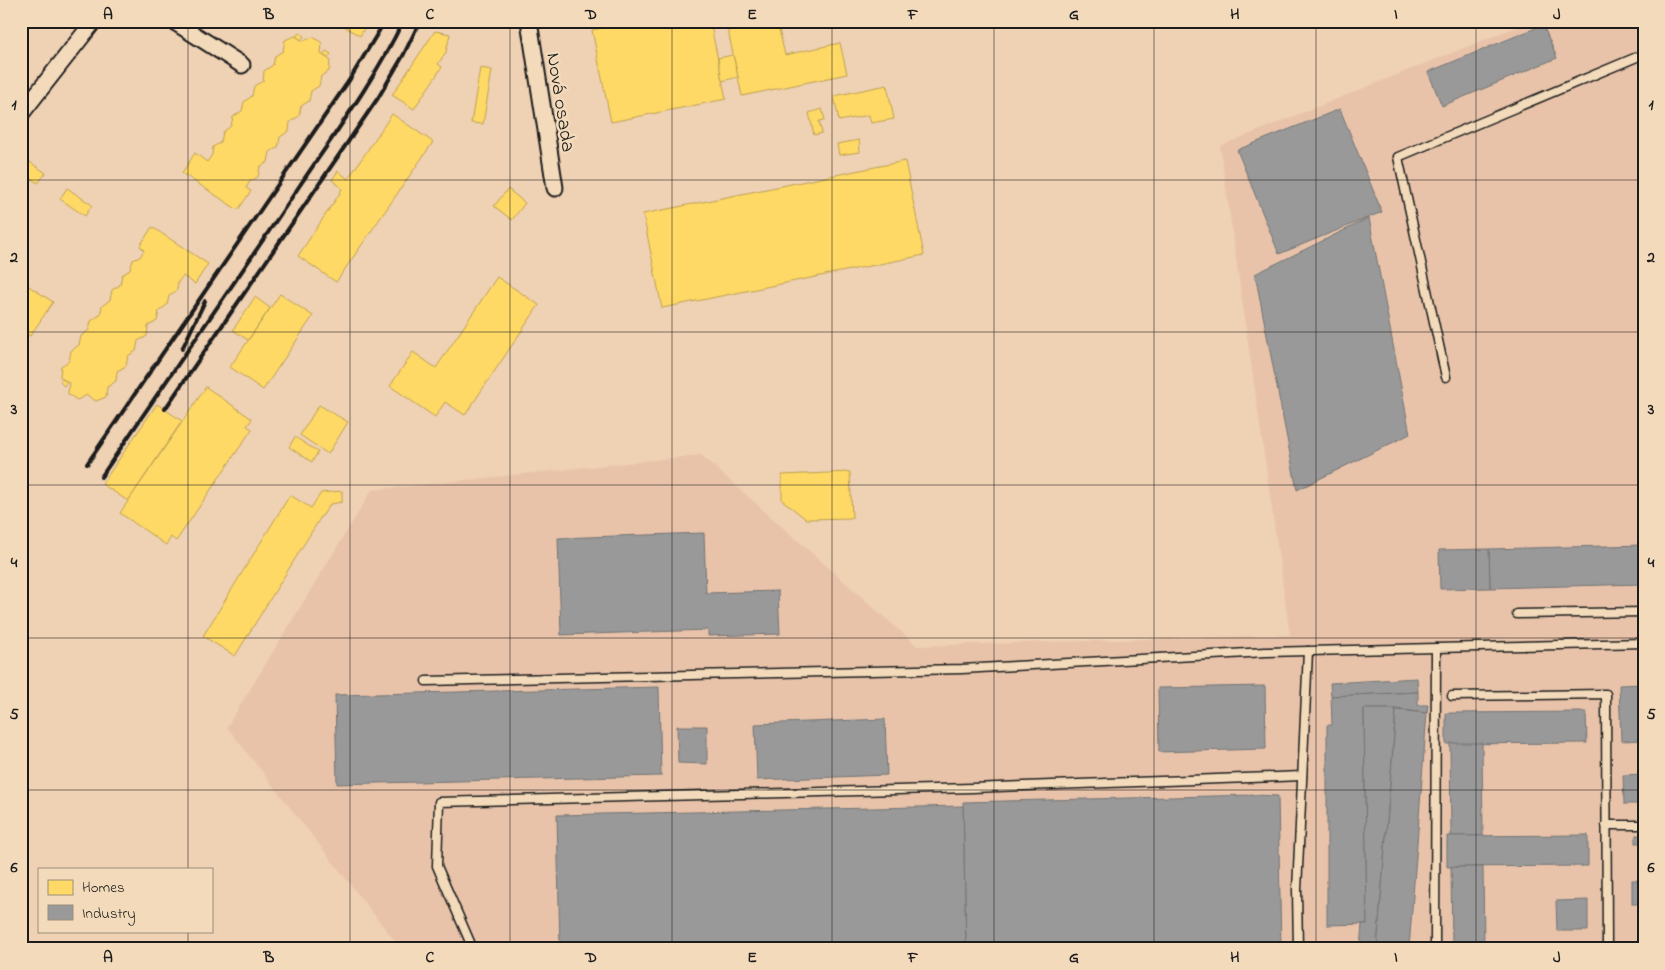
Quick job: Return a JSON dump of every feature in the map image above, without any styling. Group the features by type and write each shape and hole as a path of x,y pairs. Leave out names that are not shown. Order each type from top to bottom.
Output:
{"street":[{"path":"21,114 94,21"},
{"path":"173,21 242,65"},
{"name":"Nová osada","path":"529,21 555,188"}],"lane":[{"path":"1446,377 1398,157 1644,54"},
{"path":"1517,614 1644,612"},
{"path":"426,681 962,669 1308,651 1644,643"},
{"path":"1434,949 1436,648"},
{"path":"1298,949 1297,890 1308,651"},
{"path":"1452,696 1606,694 1607,949"},
{"path":"473,949 436,866 439,802 972,788 1302,776"},
{"path":"1606,825 1644,825"}],"shaded area":[{"path":"1531,21 1644,21 1644,949 401,949 227,727 372,490 701,455 917,646 1290,635 1220,146"}],"building: Homes":[{"path":"344,21 368,21 360,36 342,25"},
{"path":"635,21 710,21 726,99 611,122 592,30"},
{"path":"726,21 777,21 785,55 840,43 847,74 742,96"},
{"path":"839,21 869,21 840,27"},
{"path":"435,31 450,34 446,52 438,64 442,67 414,109 392,95"},
{"path":"299,33 304,36 301,40 296,36"},
{"path":"295,36 303,41 313,37 322,43 321,54 330,60 329,71 321,76 319,86 311,91 309,101 301,106 299,116 290,122 289,131 280,137 278,147 270,152 268,162 260,167 258,177 250,181 246,188 251,191 238,210 182,173 195,153 207,162 212,155 213,147 221,142 223,132 231,126 233,117 242,111 244,102 252,96 254,86 263,81 264,71 273,65 275,56 283,51 285,40"},
{"path":"326,51 331,54 328,58 323,55"},
{"path":"733,55 738,77 722,81 718,58"},
{"path":"480,68 492,70 483,124 471,123"},
{"path":"887,85 894,119 871,123 869,115 839,121 834,96"},
{"path":"822,109 825,120 819,121 822,133 814,135 809,113"},
{"path":"392,114 433,142 336,282 298,256 340,193 342,188 332,180 338,171 348,179"},
{"path":"859,140 860,152 839,155 837,144"},
{"path":"21,156 46,173 38,183 21,172"},
{"path":"905,161 924,255 662,308 643,214"},
{"path":"67,188 92,205 85,216 60,199"},
{"path":"508,189 525,203 512,220 494,206"},
{"path":"152,227 208,264 195,284 183,276 178,282 177,290 169,296 167,305 159,311 157,321 148,326 147,336 138,341 136,351 128,356 126,366 117,371 116,381 107,387 106,397 96,401 87,395 77,400 68,394 69,383 60,377 61,366 69,361 71,351 79,345 81,336 89,330 91,321 100,315 102,306 110,300 112,290 120,285 122,275 130,270 133,260 140,257 144,250 140,246"},
{"path":"497,277 539,305 465,415 445,402 435,417 390,386 413,352 436,368"},
{"path":"21,281 53,302 30,336 21,330"},
{"path":"280,294 313,316 263,390 230,367"},
{"path":"255,297 270,308 248,340 233,330"},
{"path":"62,379 67,382 64,386 60,382"},
{"path":"206,387 252,419 247,426 252,429 176,541 171,537 166,545 120,513"},
{"path":"157,404 182,421 128,501 102,484"},
{"path":"319,405 348,422 328,454 300,435"},
{"path":"295,437 318,452 312,462 289,447"},
{"path":"850,472 852,518 806,519 782,500 782,475"},
{"path":"342,491 342,502 330,504 322,515 235,656 203,636 290,495 311,508 321,493"}],"building: Industry":[{"path":"1543,25 1557,58 1442,106 1428,72"},
{"path":"1340,109 1382,212 1279,254 1237,150"},
{"path":"1369,218 1410,434 1297,490 1255,274"},
{"path":"704,533 706,593 778,591 780,634 708,636 708,630 561,635 558,538"},
{"path":"1644,545 1644,584 1490,588 1489,549"},
{"path":"1489,549 1490,588 1440,589 1439,550"},
{"path":"1417,678 1418,692 1331,696 1330,683"},
{"path":"1644,684 1644,740 1621,741 1619,685"},
{"path":"1265,686 1266,749 1159,752 1158,688"},
{"path":"659,687 661,776 337,784 335,695"},
{"path":"1418,692 1418,705 1428,705 1427,713 1396,709 1364,709 1367,924 1327,925 1327,725 1332,725 1331,696"},
{"path":"1364,709 1396,709 1377,949 1360,949 1362,924 1367,924"},
{"path":"1396,710 1427,713 1409,949 1377,949"},
{"path":"1586,712 1587,743 1446,744 1446,713"},
{"path":"885,719 887,775 757,780 755,724"},
{"path":"677,726 707,726 707,764 678,763"},
{"path":"1450,743 1482,743 1483,836 1451,836"},
{"path":"1644,774 1644,804 1624,804 1623,775"},
{"path":"1278,796 1281,949 966,949 963,802"},
{"path":"963,806 966,949 560,949 557,815"},
{"path":"1588,835 1588,866 1447,867 1447,836"},
{"path":"1636,835 1644,835 1644,843 1636,843"},
{"path":"1451,867 1483,867 1484,949 1452,949"},
{"path":"1632,880 1644,880 1644,904 1632,904"},
{"path":"1588,900 1588,931 1557,931 1556,901"}],"railway":[{"path":"87,464 350,79 385,21"},
{"path":"101,477 354,105 380,64 403,21"},
{"path":"165,409 378,98 403,56 420,21"},
{"path":"182,349 205,301"}]}
